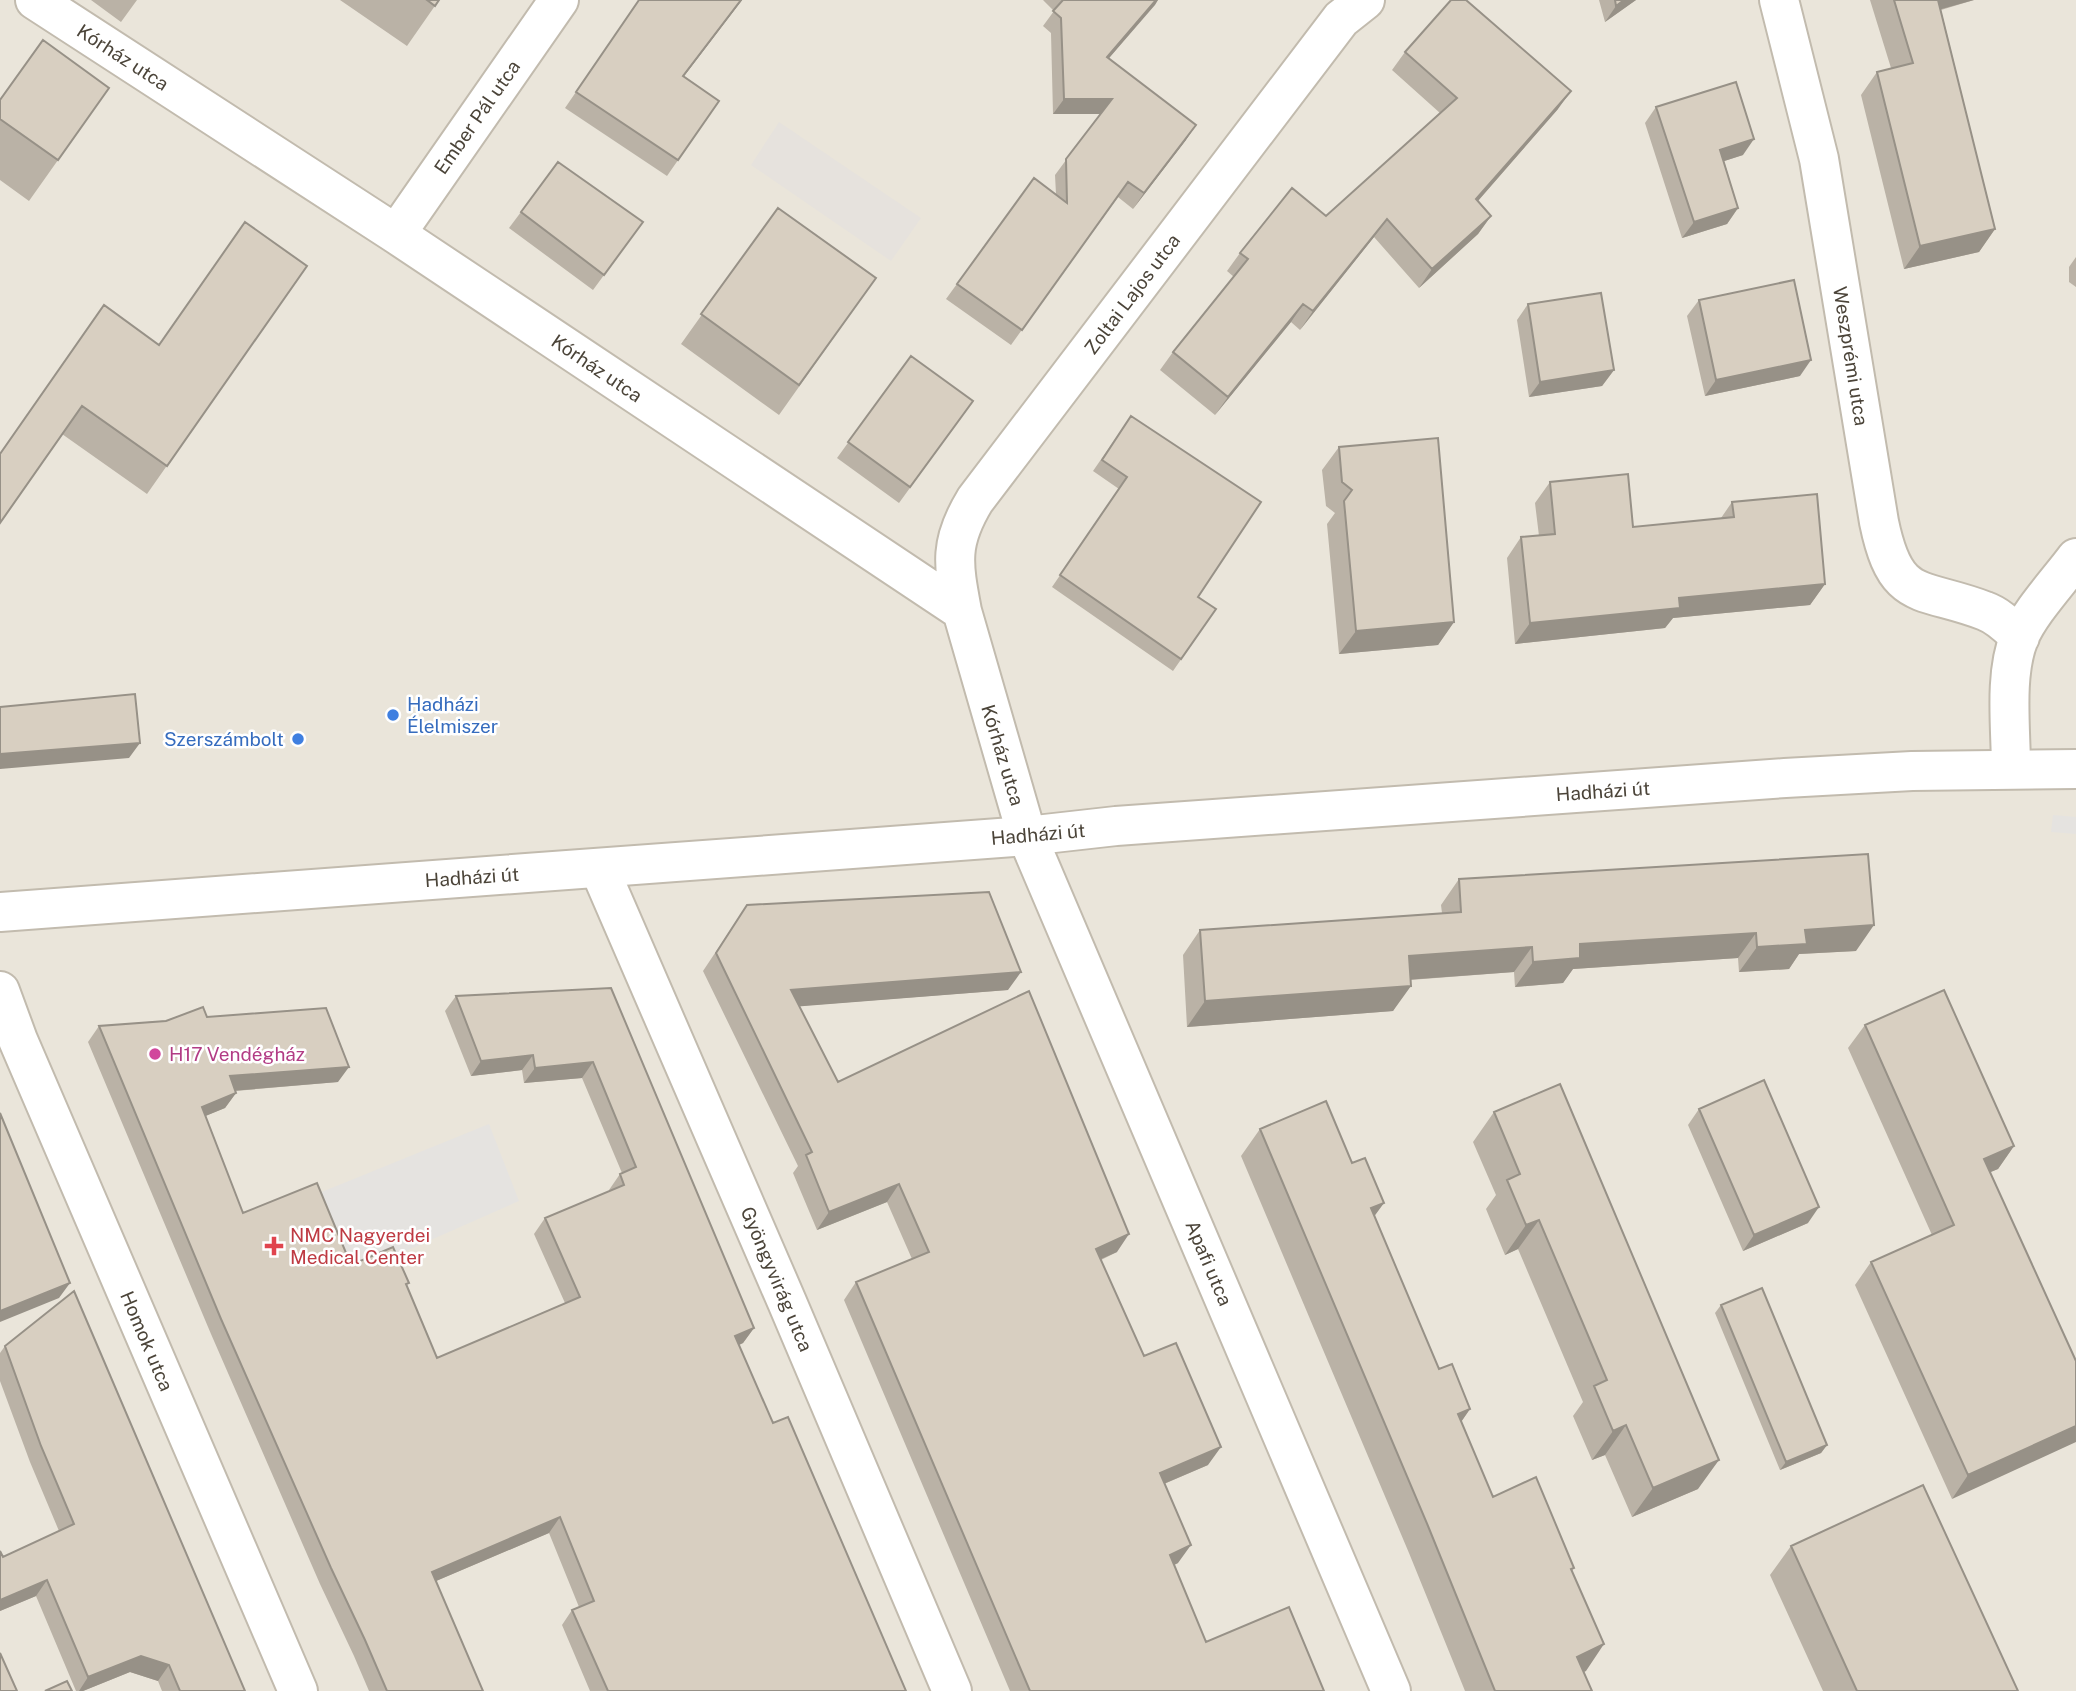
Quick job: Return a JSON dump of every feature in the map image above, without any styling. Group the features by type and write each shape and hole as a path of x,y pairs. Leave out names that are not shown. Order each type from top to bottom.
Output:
{"street":[{"name":"Kórház utca","path":"35,0 396,234 962,611 1027,836"},
{"name":"Ember Pál utca","path":"396,234 559,0"},
{"name":"Zoltai Lajos utca","path":"962,611 954,549 961,523 975,500 1341,19 1365,0"},
{"name":"Weszprémi utca","path":"1779,0 1819,159 1879,522 1888,556 1899,575 1914,589 1984,611 2003,621 2020,636"},
{"path":"2011,769 2011,673 2020,636 2076,558"},
{"name":"Hadházi út","path":"0,912 1027,836 1116,826 1785,778 1912,771 2076,769"},
{"name":"Apafi utca","path":"1027,836 1391,1691"},
{"name":"Gyöngyvirág utca","path":"599,867 952,1691"},
{"name":"Homok utca","path":"0,991 18,1040 298,1691"}],"shaded area":[{"path":"0,0 2076,0 2076,1691 0,1691"},
{"path":"779,122 921,218 891,261 751,165"},
{"path":"2053,815 2076,817 2076,834 2051,832"},
{"path":"489,1124 519,1201 340,1280 307,1198"}],"building":[{"path":"427,0 439,0 435,6"},
{"path":"639,0 741,0 683,76 719,101 678,160 576,92"},
{"path":"1063,0 1156,0 1107,57 1196,125 1144,193 1128,182 1022,330 957,284 1034,178 1067,203 1066,159 1112,99 1064,99 1061,18 1053,11"},
{"path":"1451,0 1466,0 1571,91 1476,199 1491,216 1432,269 1387,219 1313,311 1303,304 1228,397 1173,352 1248,259 1240,253 1292,188 1326,216 1457,98 1405,52"},
{"path":"1894,0 1938,0 1995,229 1920,246 1877,72 1913,63"},
{"path":"43,40 109,88 58,160 0,119 0,100"},
{"path":"1736,82 1754,139 1720,150 1738,208 1694,222 1656,107"},
{"path":"558,162 643,222 604,275 521,212"},
{"path":"778,208 876,278 799,385 701,314"},
{"path":"245,222 307,266 167,466 82,406 0,523 0,454 104,305 159,345"},
{"path":"1794,280 1811,360 1716,380 1699,300"},
{"path":"1601,293 1614,370 1540,382 1528,304"},
{"path":"911,356 973,401 910,487 848,442"},
{"path":"1131,416 1261,502 1198,597 1216,609 1181,659 1060,575 1127,477 1102,460"},
{"path":"1438,438 1454,622 1356,631 1344,501 1352,490 1342,482 1339,447"},
{"path":"1628,474 1633,527 1734,517 1732,502 1817,494 1825,584 1679,598 1680,608 1530,623 1521,537 1555,534 1550,482"},
{"path":"135,694 140,743 0,754 0,707"},
{"path":"1868,854 1874,925 1805,930 1807,944 1757,947 1756,933 1580,944 1580,958 1533,962 1532,947 1409,956 1411,986 1205,1001 1200,930 1461,912 1459,879"},
{"path":"989,892 1021,972 791,990 838,1082 1029,991 1129,1234 1096,1249 1144,1356 1176,1343 1221,1447 1160,1473 1191,1545 1170,1555 1206,1642 1289,1607 1324,1691 1030,1691 856,1282 929,1252 899,1184 829,1212 806,1155 812,1152 716,953 747,905"},
{"path":"611,988 754,1328 735,1336 773,1423 788,1417 906,1691 608,1691 572,1610 594,1601 560,1517 432,1572 483,1691 387,1691 221,1319 99,1026 166,1021 203,1007 207,1017 326,1008 349,1067 230,1076 236,1093 202,1107 243,1213 317,1183 351,1265 393,1247 437,1358 580,1297 545,1218 624,1185 620,1174 636,1167 593,1062 535,1068 533,1055 481,1061 456,996"},
{"path":"1944,990 2014,1146 1984,1159 2076,1361 2076,1426 1968,1475 1871,1262 1954,1225 1865,1025"},
{"path":"1764,1080 1819,1207 1754,1235 1699,1109"},
{"path":"1560,1084 1719,1460 1653,1488 1626,1425 1613,1431 1594,1386 1607,1380 1539,1220 1526,1225 1507,1180 1520,1174 1494,1112"},
{"path":"1326,1101 1352,1163 1365,1158 1384,1203 1371,1208 1439,1369 1452,1364 1470,1409 1458,1414 1493,1497 1536,1477 1574,1568 1571,1569 1604,1644 1577,1657 1592,1691 1495,1691 1260,1129"},
{"path":"0,1113 70,1283 0,1311"},
{"path":"1762,1288 1827,1445 1786,1462 1721,1305"},
{"path":"74,1291 245,1691 180,1691 169,1665 141,1656 88,1677 47,1580 0,1600 0,1551 3,1557 74,1524 41,1446 5,1346"},
{"path":"1923,1485 2018,1691 1857,1691 1791,1546"},
{"path":"0,1653 17,1691 0,1691"},
{"path":"67,1681 72,1691 45,1691"}],"place":[{"name":"Hadházi Élelmiszer","path":"393,715"},
{"name":"Szerszámbolt","path":"298,739"},
{"name":"H17 Vendégház","path":"155,1054"},
{"name":"NMC Nagyerdei Medical Center","path":"274,1246"}]}
